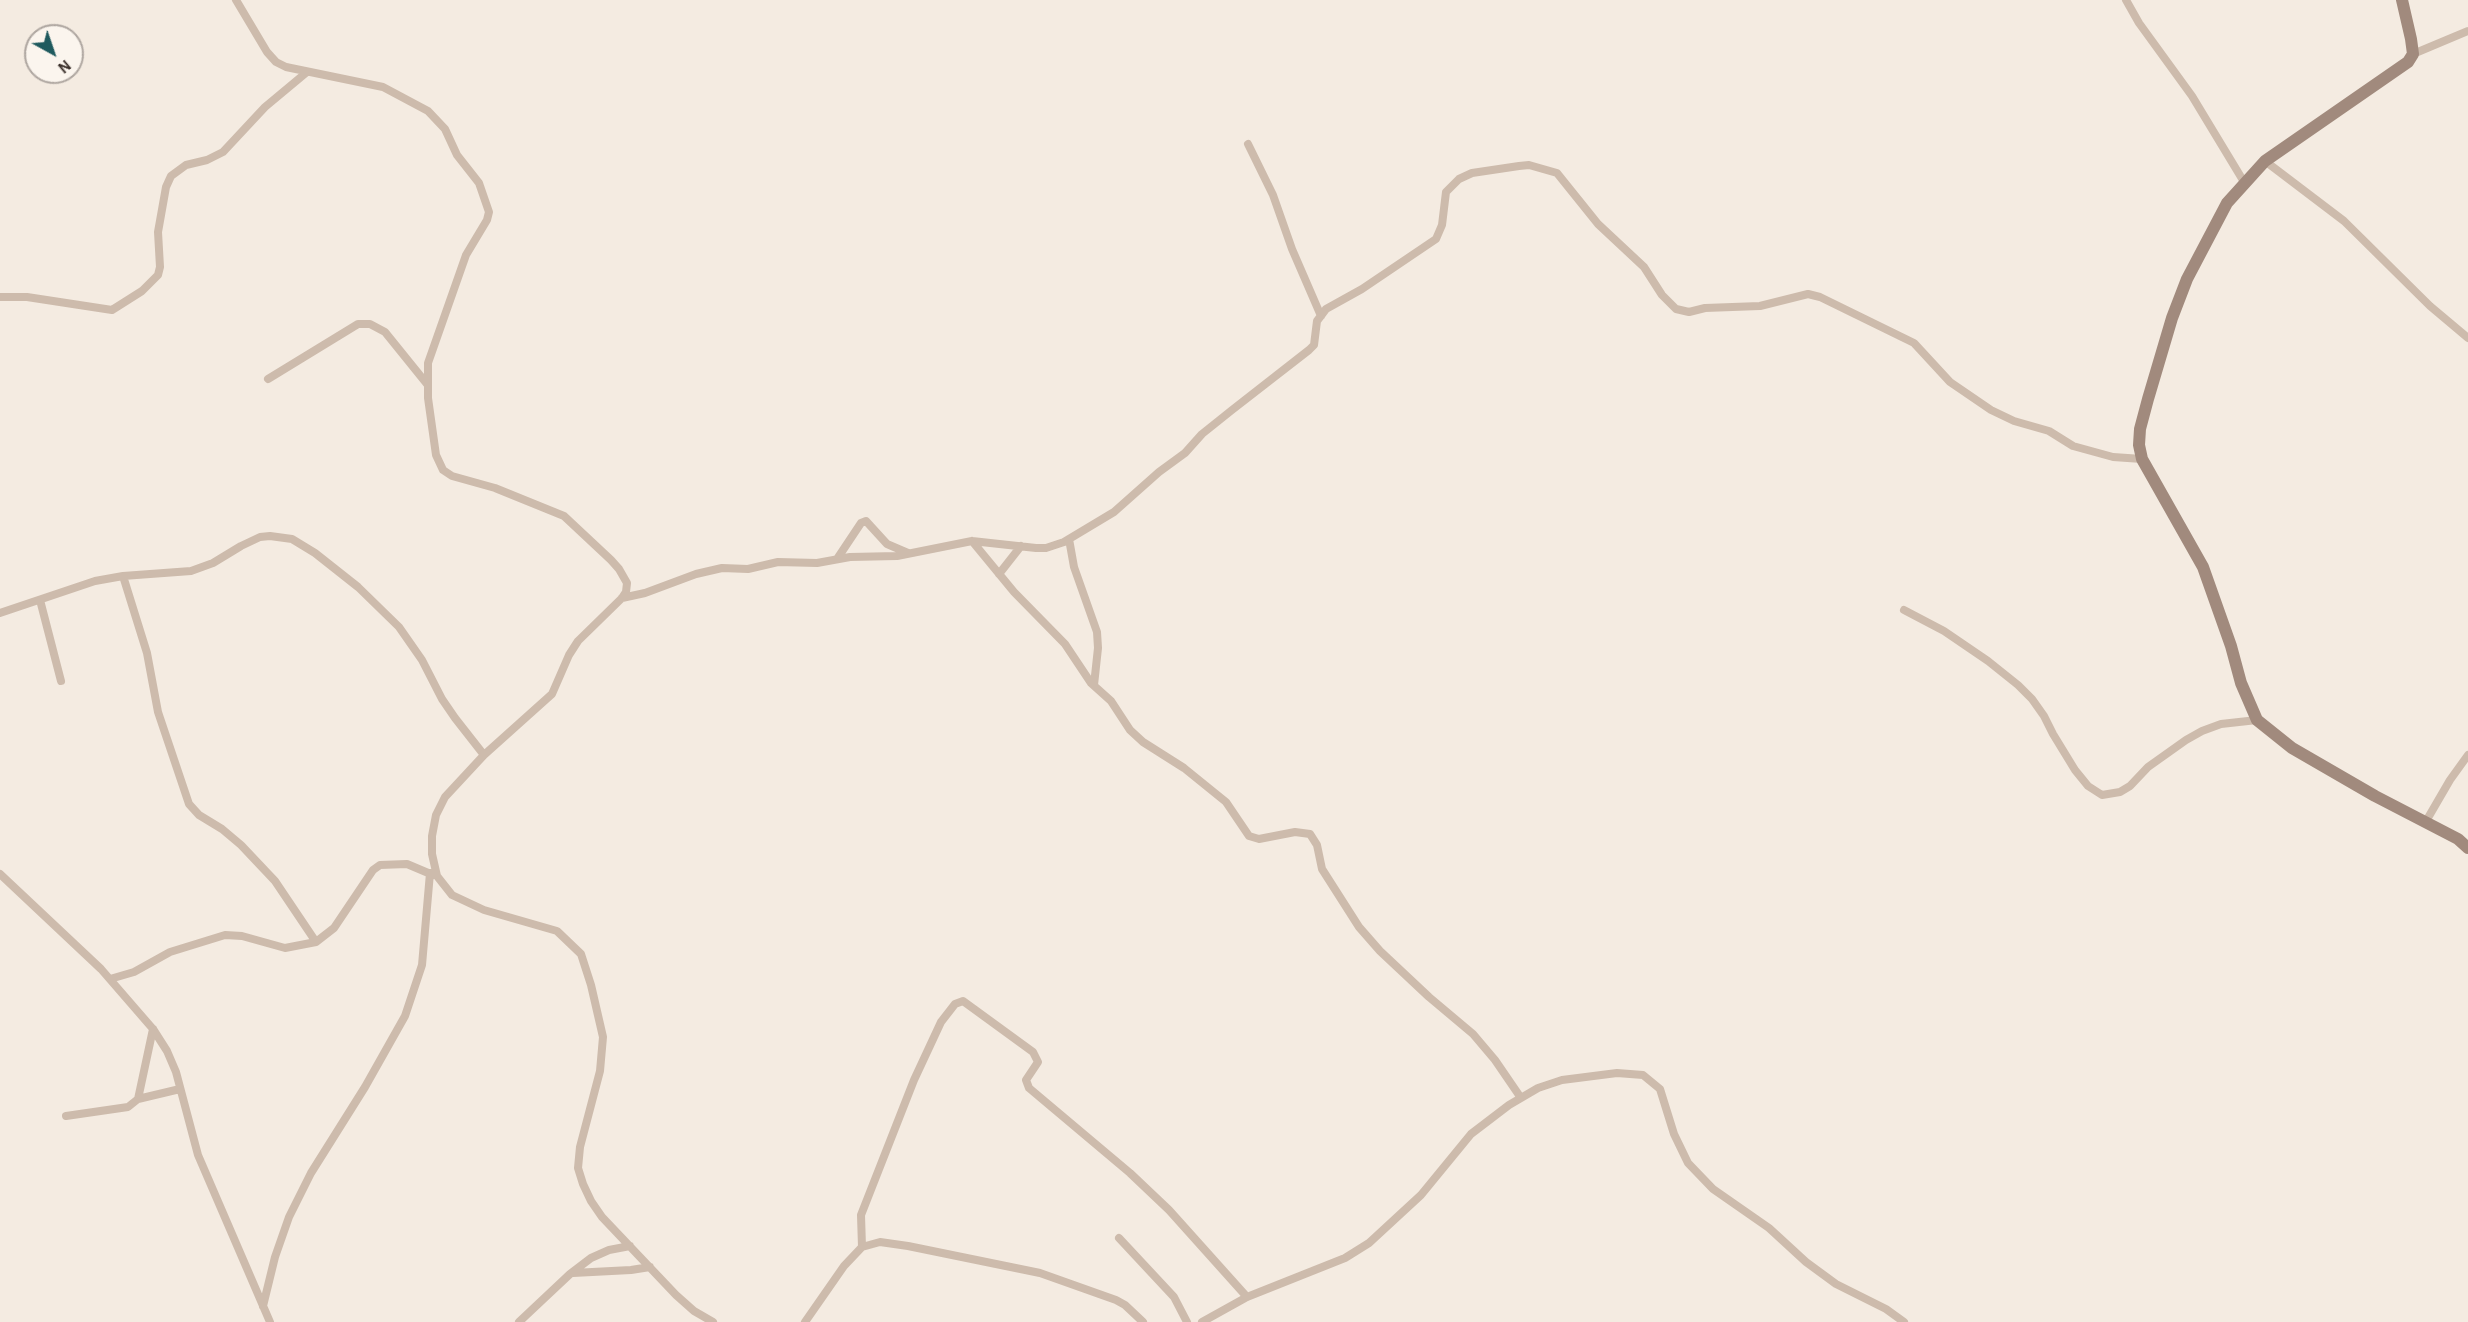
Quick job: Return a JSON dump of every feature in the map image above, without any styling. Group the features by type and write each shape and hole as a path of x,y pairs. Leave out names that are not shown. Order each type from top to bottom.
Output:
{"street":[{"path":"236,0 267,52 276,62 286,67 383,87 428,111 445,129 457,155 479,183 489,212 487,220 465,255 428,363 428,384 436,455 443,470 452,476 495,488 564,516 611,560 637,592 642,593"},
{"path":"2126,0 2139,23 2192,96 2244,182"},
{"path":"2402,0 2413,54"},
{"path":"2468,31 2413,54 2398,71 2265,161 2227,203 2187,279 2172,318 2140,429 2139,445 2142,459 2203,567 2241,683 2257,720 2292,748 2458,839 2468,848"},
{"path":"0,297 27,297 106,311 117,308 142,291 158,275 160,259 158,232 166,187 171,176 186,165 207,160 223,152 265,107 308,72"},
{"path":"1248,144 1273,195 1292,249 1321,316"},
{"path":"2265,161 2344,221 2430,306 2468,338"},
{"path":"622,598 722,568 748,569 778,562 817,563 837,558 885,557 972,542 1046,548 1069,538 1114,512 1176,458 1185,453 1202,434 1309,350 1314,345 1316,326 1326,309 1362,289 1436,239 1442,225 1446,192 1459,179 1472,173 1529,165 1557,173 1598,224 1644,267 1662,295 1676,309 1689,312 1705,308 1760,306 1808,294 1820,297 1914,343 1950,382 1991,410 2014,421 2049,431 2073,446 2113,458 2142,459"},
{"path":"268,379 358,324 370,324 385,332 428,384"},
{"path":"837,558 861,523 866,521 886,544 909,553"},
{"path":"0,613 86,584 123,576 191,571 213,563 260,537 270,536 292,540 315,553 358,587 399,627 422,660 442,699 484,756"},
{"path":"1069,538 1074,567 1096,632 1098,648 1094,685"},
{"path":"972,542 1065,644 1094,685 1111,700 1130,730 1149,746 1184,768 1226,802 1249,836 1259,838 1295,832 1311,834 1317,845 1322,869 1359,927 1380,951 1429,997 1473,1034 1495,1059 1521,1098"},
{"path":"999,574 1021,546"},
{"path":"123,576 147,653 159,712 189,804 199,815 222,829 241,845 275,881 316,942"},
{"path":"262,1307 278,1247 311,1173 405,1016 422,965 433,874 432,837 436,814 445,797 484,756 552,694 569,655 578,641 626,592 625,580"},
{"path":"40,600 61,681"},
{"path":"1904,610 1944,631 2018,685 2044,716 2075,770 2088,786 2102,795 2120,792 2130,786 2148,767 2202,731 2221,724 2257,720"},
{"path":"2426,823 2450,780 2468,755"},
{"path":"110,980 135,972 170,952 225,935 242,936 285,948 316,942 334,928 373,870 380,865 407,864 433,874 452,896 464,903 557,931 581,954 603,1037 600,1071 580,1148 578,1168 591,1201 602,1217 676,1295 694,1311 713,1322"},
{"path":"0,874 110,980 153,1029 167,1051 198,1155 270,1322"},
{"path":"862,1247 861,1215 914,1080 941,1022 955,1004 963,1001 1034,1052 1038,1062 1026,1080 1029,1088 1130,1173 1169,1210 1247,1297"},
{"path":"138,1099 153,1029"},
{"path":"1202,1322 1247,1297 1345,1258 1369,1243 1421,1194 1471,1134 1538,1088 1580,1076 1629,1073 1643,1075 1652,1080 1660,1089 1674,1134 1688,1163 1713,1189 1769,1228 1822,1275 1849,1292 1886,1308 1904,1322"},
{"path":"66,1116 128,1107 138,1099 180,1089"},
{"path":"1119,1238 1174,1297 1187,1322"},
{"path":"805,1322 844,1266 862,1247 880,1242 1040,1273 1116,1300 1130,1309 1143,1322"},
{"path":"519,1322 570,1274 591,1258 609,1250 630,1246"},
{"path":"570,1274 650,1267"}]}
